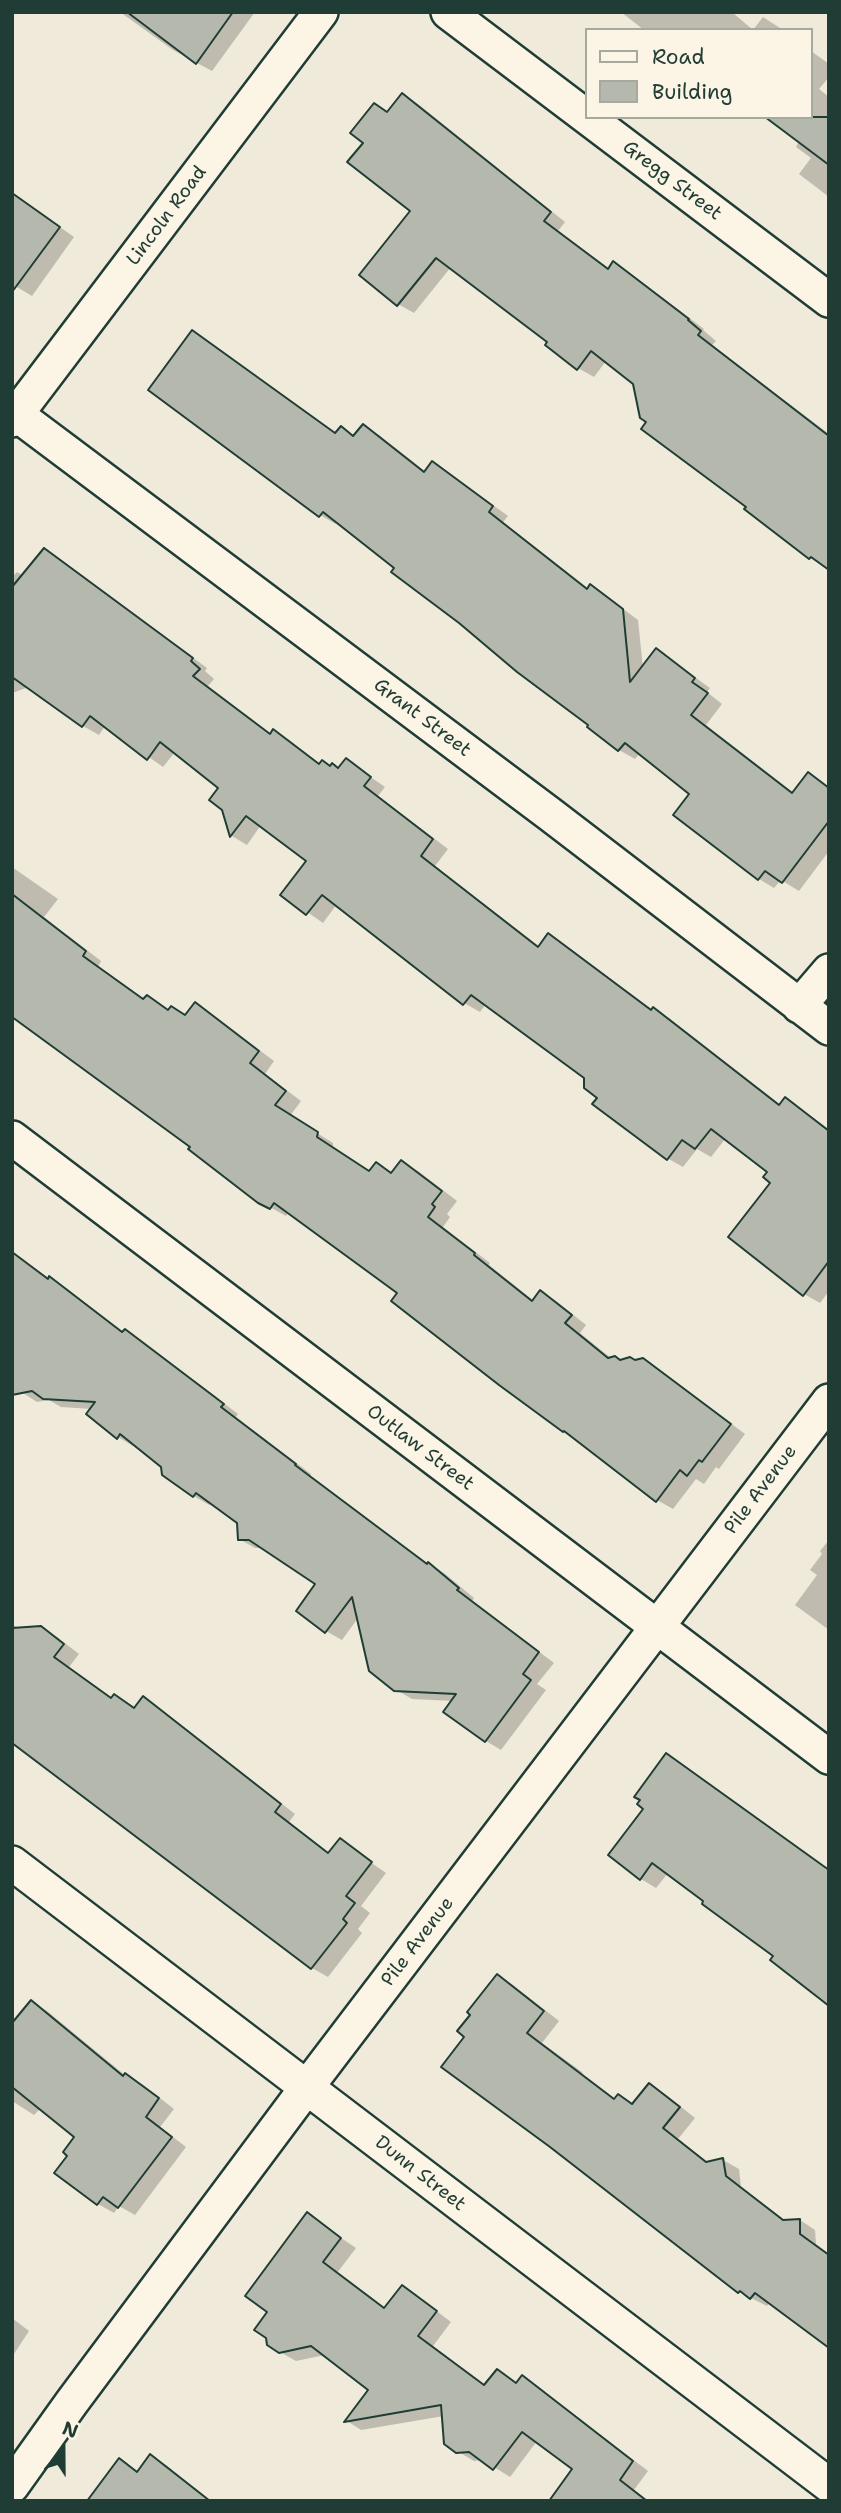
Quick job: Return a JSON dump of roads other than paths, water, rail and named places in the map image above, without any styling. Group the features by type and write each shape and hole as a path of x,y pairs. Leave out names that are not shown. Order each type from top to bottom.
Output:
{"street":[{"name":"Lincoln Road","path":"14,415 321,12"},
{"name":"Gregg Street","path":"448,12 586,116"},
{"name":"Gregg Street","path":"590,119 829,300"},
{"name":"Grant Street","path":"14,415 540,807 829,1028"},
{"path":"799,1006 829,971"},
{"name":"Outlaw Street","path":"12,1138 829,1756"},
{"name":"Pile Avenue","path":"12,2486 307,2087 829,1401"},
{"name":"Dunn Street","path":"12,1863 829,2485"}]}
